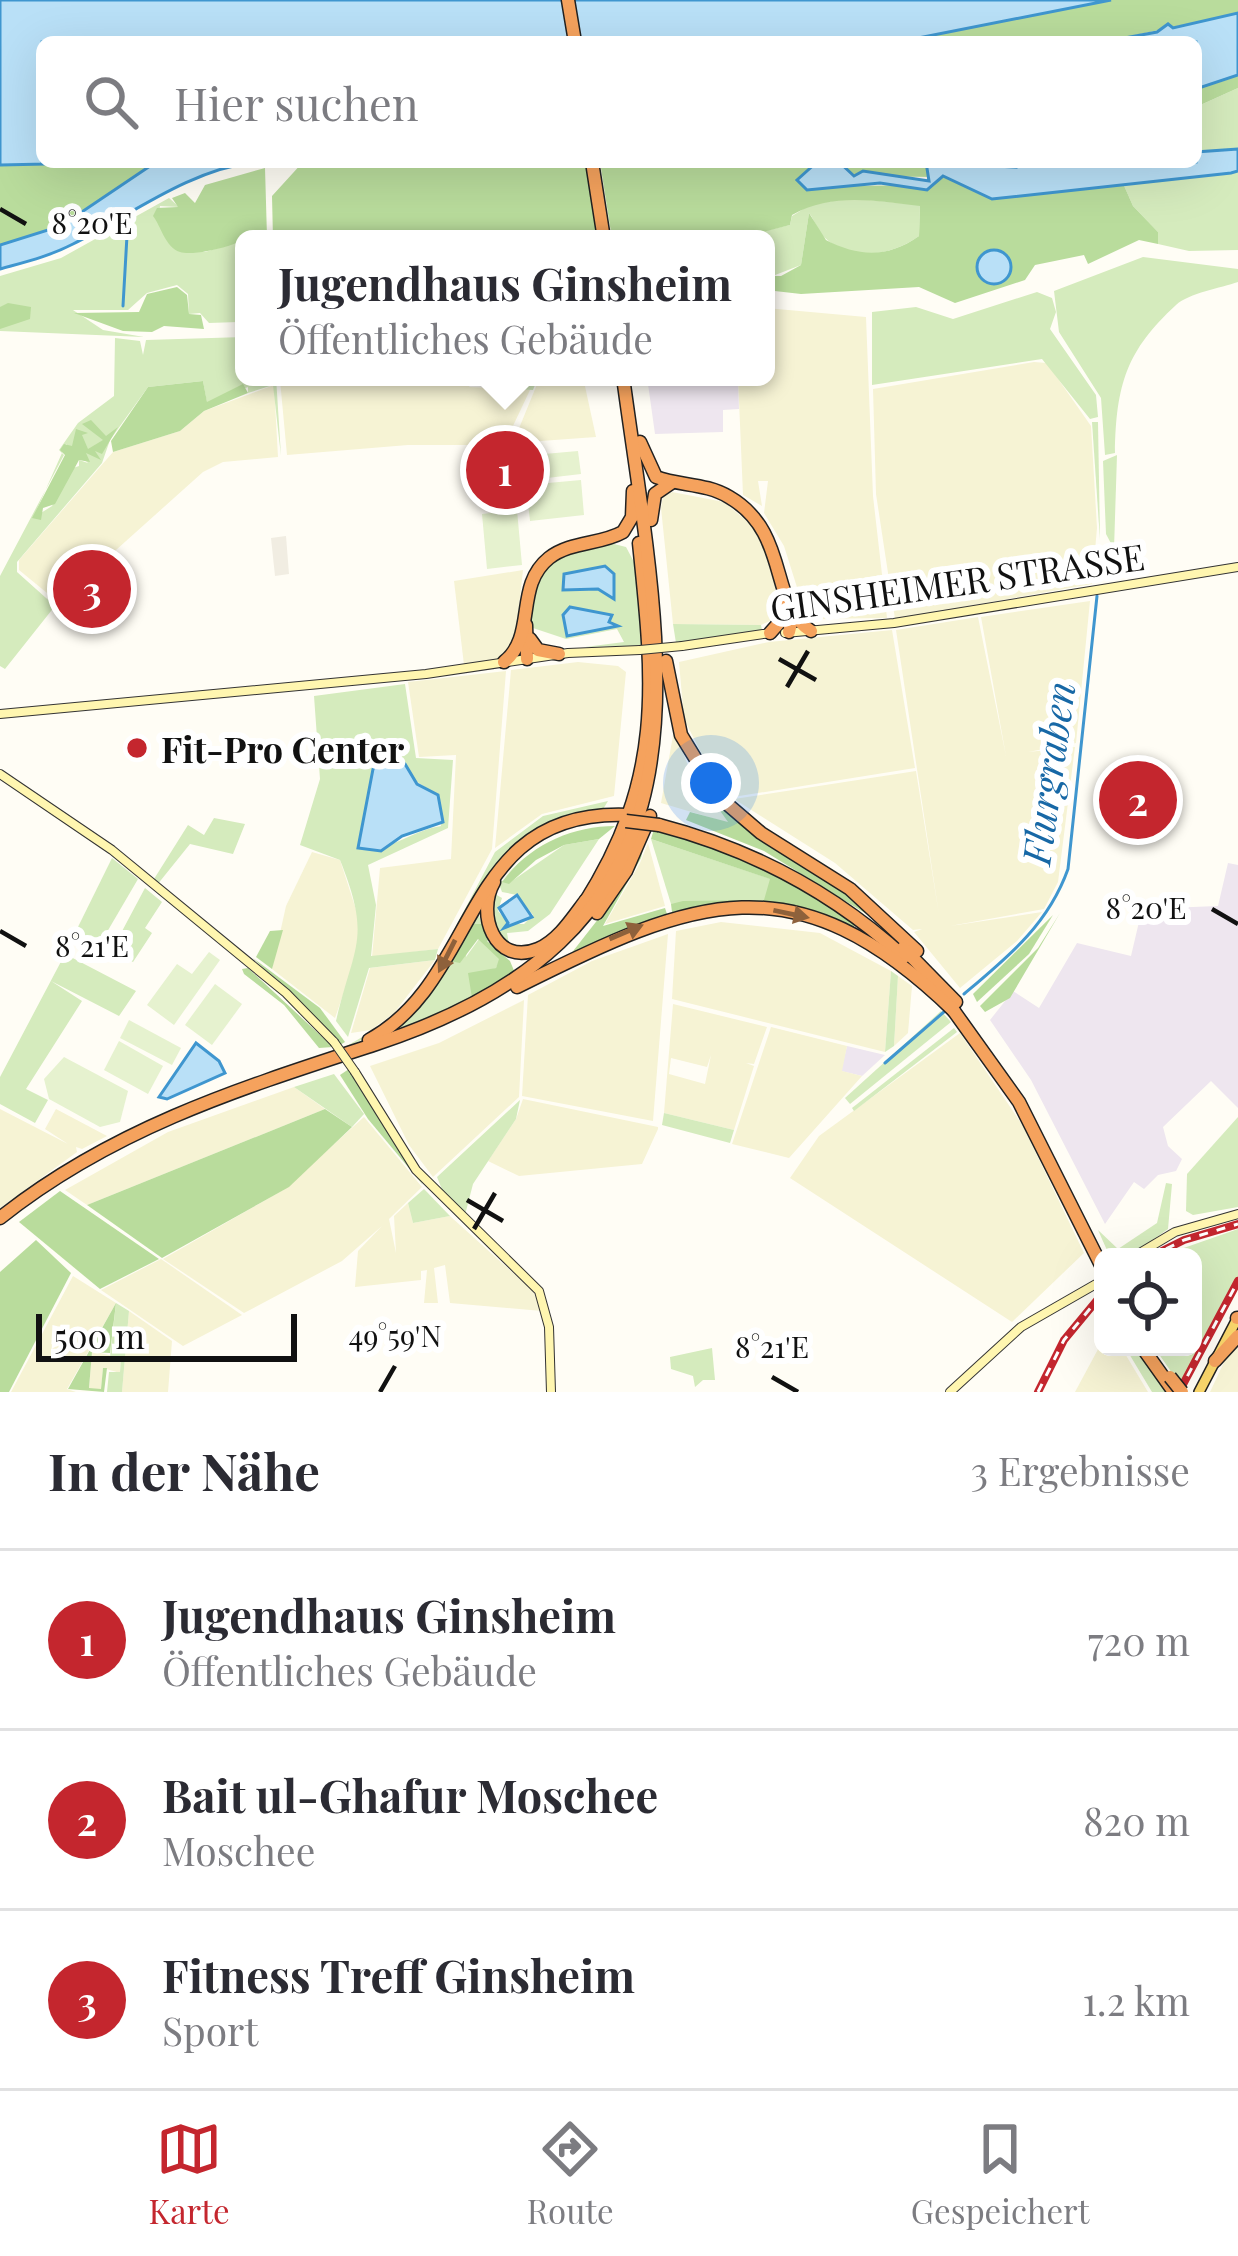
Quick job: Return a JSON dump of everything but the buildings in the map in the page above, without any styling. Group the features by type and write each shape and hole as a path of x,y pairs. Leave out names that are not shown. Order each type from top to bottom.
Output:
{"highway":[{"path":"570,0 576,36"},
{"path":"596,168 605,230"},
{"path":"511,986 558,946 598,897 628,847 651,779 658,719 657,638 627,386"},
{"path":"636,448 651,472 718,491 750,512 772,543 785,590 789,632"},
{"path":"527,659 524,618 529,586 546,561 574,546 608,539 628,525 636,448"},
{"path":"636,448 651,520 666,661 681,735 719,797 748,824 880,913 950,995 1024,1098 1099,1248"},
{"path":"651,520 655,494 675,482"},
{"path":"511,986 561,936 591,893 626,830 644,765 650,696 633,488"},
{"path":"608,539 633,550 643,581"},
{"path":"789,615 812,631"},
{"path":"770,633 789,615"},
{"path":"524,640 538,650 559,654"},
{"path":"504,662 524,640"},
{"path":"0,1221 66,1177 156,1127 424,1033 511,986 583,929 637,849 662,763 666,661"},
{"path":"591,893 555,938 529,951 506,947 490,932 485,905 496,880 518,857 552,835 584,824 627,818"},
{"path":"298,1069 367,1042 408,1014 435,979 483,887 520,847 576,820 660,822 737,844 822,887 892,938 950,995"},
{"path":"660,822 750,856 817,891 882,938 955,1011 1019,1102 1094,1260"},
{"path":"0,1221 131,1133 238,1087 424,1027 615,936 671,916 751,908 827,923 893,958 955,1011"},
{"path":"1215,1361 1238,1336"},
{"path":"1151,1356 1173,1386"}],"main road":[{"name":"GINSHEIMER STRASSE","path":"559,654 812,631 1238,567"},
{"path":"0,714 309,686 559,654"},
{"path":"0,774 112,850 272,981 334,1042 422,1177 536,1286 546,1306 551,1392"},
{"path":"1148,1248 1175,1232 1238,1214"},
{"path":"950,1392 1021,1327 1094,1282"},
{"path":"1198,1392 1238,1318"}],"shaded area":[{"path":"775,309 866,317 873,496 887,618 807,619 784,546 764,513 768,481 758,481 762,506 743,495 738,386 775,386"},
{"path":"1047,363 1091,426 1097,528 1092,584 895,619 876,494 873,389"},
{"path":"274,386 278,457 223,462 203,472 58,602 19,570 19,560 113,452 180,431 204,411"},
{"path":"281,386 530,390 504,445 408,445 287,455"},
{"path":"536,386 585,386 596,437 513,443"},
{"path":"648,386 738,386 739,409 723,410 723,432 655,434"},
{"path":"672,492 724,502 754,527 772,566 778,609 772,620 761,625 673,624 661,508 663,496"},
{"path":"286,536 289,574 275,576 271,538"},
{"path":"523,570 515,643 504,658 464,665 454,581"},
{"path":"1090,601 1076,743 1028,752 1075,747 1058,882 1044,909 950,926 1042,912 1017,941 960,988 914,932 922,929 913,930 835,863 734,799 916,771 939,915 896,630 978,617 1006,756 981,617"},
{"path":"892,630 915,768 733,797 714,778 684,719 679,662 769,642"},
{"path":"578,662 618,666 626,672 614,796 542,814 495,848 511,670"},
{"path":"506,671 492,849 438,949 372,957 380,868 451,859 456,755 419,757 408,682"},
{"path":"674,730 689,768 729,823 661,803"},
{"path":"648,843 665,906 605,924 640,863"},
{"path":"312,852 340,860 361,925 361,943 335,1018 272,969 286,906"},
{"path":"1228,863 1238,865 1238,1108 1211,1081 1163,1127 1168,1146 1182,1159 1176,1171 1158,1175 1144,1189 1134,1182 1105,1224 1031,1080 990,1020 1013,991 1039,1008 1077,943 1131,956 1142,909 1218,906"},
{"path":"721,922 820,933 891,971 885,1052 672,999 676,931"},
{"path":"668,934 653,1121 522,1096 528,995 592,961"},
{"path":"435,960 394,1013 371,1030 351,1033 370,968"},
{"path":"898,976 912,986 908,1033 894,1046"},
{"path":"524,1000 519,1097 433,1177 409,1145 370,1066 439,1043"},
{"path":"673,1004 767,1027 754,1064 746,1063 754,1066 734,1130 664,1113","holes":["711,1055 705,1084 669,1074 671,1058 707,1067"]},
{"path":"771,1027 847,1046 842,1071 862,1076 789,1158 732,1144"},
{"path":"960,1033 1023,1126 1084,1253 1012,1322 790,1178 819,1136"},
{"path":"847,1046 885,1055 862,1076 841,1071"},
{"path":"294,1087 325,1109 87,1205 65,1190 168,1132"},
{"path":"523,1099 658,1129 642,1164 519,1176 488,1161 516,1119"},
{"path":"0,1109 68,1144 45,1129 56,1109 107,1136 82,1149 76,1147 77,1152 0,1208"},
{"path":"364,1117 422,1187 389,1219 396,1253 394,1216 408,1203 413,1223 450,1216 533,1291 542,1311 450,1303 445,1265 434,1268 438,1303 424,1303 427,1270 421,1271 421,1280 355,1287 358,1251 382,1226 342,1261 244,1313 163,1259 283,1190"},
{"path":"161,1259 242,1315 183,1346 101,1290"},
{"path":"73,1276 116,1303 67,1389 76,1392 11,1392"},
{"path":"129,1311 172,1341 168,1392 122,1392"},
{"path":"1238,1343 1238,1392 1210,1392 1226,1358"},
{"path":"92,1351 121,1358 120,1373 103,1368 101,1390 89,1389"},
{"path":"1094,1356 1126,1356 1148,1392 1075,1392"}],"green space":[{"path":"1111,0 1238,0 1238,13 1131,36 928,36"},
{"path":"1238,75 1238,88 1202,104 1202,87"},
{"path":"1238,88 1238,149 1202,152 1202,104"},
{"path":"0,165 146,168 145,173 61,226 0,245"},
{"path":"265,168 267,230 235,230 235,243 198,253 171,246 153,216 157,208 178,207 172,198 185,193 195,203 205,185"},
{"path":"298,168 589,168 599,230 273,230 272,196"},
{"path":"601,168 822,168 838,186 933,185 942,176 992,199 1122,181 1133,206 1158,232 1158,244 1139,240 1088,264 1084,255 1035,265 1025,280 955,303 919,287 801,294 775,291 775,276 801,265 809,213 826,240 873,253 919,236 920,206 823,203 792,215 790,225 770,230 611,230"},
{"path":"845,168 929,168 933,177 854,176"},
{"path":"1238,171 1238,250 1189,251 1158,244 1158,232 1133,206 1122,181"},
{"path":"169,198 179,207 160,206 158,221 175,248 205,252 235,243 235,322 209,323 200,313 189,314 188,294 177,285 147,293 128,310 73,310 103,330 144,337 0,331 0,276 61,258"},
{"path":"849,198 920,205 919,236 885,252 847,251 825,238 809,213 801,265 775,275 775,230 768,230 790,225 792,216 810,205"},
{"path":"1143,257 1238,269 1238,282 1182,301 1146,337 1122,388 1115,453 1105,455 1101,398 1059,332 1054,291"},
{"path":"177,287 187,295 189,314 201,315 204,329 164,326 152,332 123,331 74,313 139,312 147,294"},
{"path":"1037,292 1052,298 1056,312 1050,329 1096,395 1098,417 1090,419 1042,359 872,385 872,312 916,307 953,319"},
{"path":"8,303 31,307 30,319 0,329 0,307"},
{"path":"235,337 235,386 270,386 248,393 248,387 207,403 203,381 148,387 110,440 102,463 17,562 17,572 55,606 5,669 0,666 0,576 45,490 33,518 52,506 79,460 88,463 66,444 62,453 59,450 78,423 114,396 115,338 140,341 143,355 146,340"},
{"path":"203,381 207,402 239,386 248,393 204,411 180,431 113,452 111,441 148,387"},
{"path":"273,386 277,386 281,456"},
{"path":"486,386 535,386 533,390"},
{"path":"91,420 106,436 118,427 102,454 95,451 101,460 86,453 90,462 79,460 55,504 43,508 41,520 32,518 65,455 60,450 64,444 72,446 76,429 88,433 82,435 88,449 103,440 82,424"},
{"path":"1092,422 1098,422 1100,540"},
{"path":"578,451 581,474 547,478 544,454"},
{"path":"1117,455 1114,549 1106,534 1103,461"},
{"path":"581,480 584,515 530,521 526,485"},
{"path":"517,510 522,565 487,569 482,514"},
{"path":"610,543 626,547 634,562 642,646 585,647 624,642 617,629 566,639 530,627 534,589 548,566 559,558"},
{"path":"673,624 761,625 762,630 676,643"},
{"path":"405,684 416,758 453,760 448,828 368,865 376,905 371,956 438,949 435,960 369,968 348,1037 336,1021 357,942 350,887 340,860 300,845 320,779 314,696","holes":["373,769 414,780 438,795 441,826 366,849 361,835"]},
{"path":"694,774 734,814 873,918 764,851 686,820 690,812 728,822"},
{"path":"608,801 602,811 549,829 511,855 483,888 441,960 418,995 387,1024 345,1047 388,1022 427,981 495,852 543,816"},
{"path":"214,818 245,824 233,854 190,844 157,885 154,879 188,825 204,835"},
{"path":"615,826 599,839 564,845 536,860 509,884 502,882 524,858 552,840"},
{"path":"648,829 641,858 603,926 665,908 667,914 570,955 599,918"},
{"path":"654,829 708,846 783,880 855,922 853,931 732,905 672,912 671,904 683,901 764,900 770,879 651,839"},
{"path":"599,839 550,914 528,931 507,933 509,944 491,923 495,894 502,898 498,911 509,924 524,924 533,915 517,895 502,892 499,884 518,862 502,881 509,883 564,845"},
{"path":"651,839 771,879 765,900 671,904"},
{"path":"112,858 138,879 100,944 76,931"},
{"path":"145,888 162,902 145,928 152,933 133,962 112,950"},
{"path":"475,905 482,924 471,924 466,957 479,939 500,959 496,968 485,972 472,998 378,1040 398,1025"},
{"path":"1060,913 1010,998 985,1012 980,1006 1038,948"},
{"path":"1053,915 1029,954 977,1002 973,994"},
{"path":"471,924 482,924 491,939 487,941 510,961 515,973 472,998 468,973 496,968 499,959 478,939 460,963 450,961"},
{"path":"283,930 272,969 256,957 270,931"},
{"path":"209,952 220,960 174,1025 147,1005 177,964 192,974"},
{"path":"65,954 136,991 119,1016 51,981 82,1001 26,1089 48,1100 35,1123 0,1104 0,1077"},
{"path":"253,958 320,1008 345,1042 340,1045"},
{"path":"248,968 333,1047 319,1048 284,1005 244,974 242,969"},
{"path":"891,971 898,976 894,1046 885,1052"},
{"path":"215,984 242,1004 212,1045 185,1025"},
{"path":"941,1011 951,1022 850,1104 845,1098"},
{"path":"129,1020 181,1048 172,1065 120,1038"},
{"path":"954,1028 957,1032 854,1111 852,1108"},
{"path":"119,1041 163,1066 148,1094 104,1070"},
{"path":"64,1057 128,1091 120,1122 100,1127 49,1099 44,1079"},
{"path":"349,1069 423,1185 368,1119 340,1075"},
{"path":"334,1074 364,1114 352,1127 294,1087"},
{"path":"520,1100 516,1119 473,1184 465,1215 445,1197 437,1177"},
{"path":"325,1109 352,1127 289,1187 162,1258 87,1205"},
{"path":"664,1113 734,1130 730,1143 662,1125"},
{"path":"1238,1117 1238,1207 1193,1215 1186,1211 1187,1174"},
{"path":"1166,1183 1172,1184 1168,1229 1142,1248 1120,1248 1157,1223"},
{"path":"424,1189 450,1216 413,1223 408,1203"},
{"path":"60,1191 159,1259 100,1289 19,1222"},
{"path":"1238,1229 1238,1277 1202,1346 1202,1248 1184,1248"},
{"path":"1098,1230 1117,1248 1106,1248"},
{"path":"36,1240 71,1273 9,1392 0,1392 0,1272"},
{"path":"116,1303 129,1311 122,1392 107,1392 109,1372 120,1372 121,1358 110,1357"},
{"path":"116,1303 110,1353 92,1352 89,1388 101,1389 103,1368 107,1368 104,1392 68,1389"},
{"path":"712,1348 715,1380 703,1380 695,1387 693,1376 671,1369 670,1357"},
{"path":"1130,1356 1143,1356 1153,1373 1172,1373 1160,1356 1197,1356 1178,1392 1152,1392"}],"water":[{"path":"0,0 1111,0 928,36 36,36 36,164 0,165"},
{"path":"1238,13 1238,75 1202,87 1202,36 1135,36 1157,32 1168,24 1173,28"},
{"path":"1238,149 1238,171 992,199 943,176 927,190 880,183 807,190 797,180 810,168 845,168 854,176 863,171 929,181 927,168 1202,168 1202,152"},
{"path":"147,168 227,168 183,184 64,248 0,269 0,245 61,226"},
{"path":"994,250 1006,255 1011,267 1006,279 994,284 982,279 977,267 982,255"},
{"path":"605,566 614,574 614,599 598,589 563,590 564,574"},
{"path":"570,607 612,615 609,622 618,626 567,636 563,615"},
{"path":"379,761 405,764 417,784 438,795 443,822 402,836 381,851 358,848 373,769"},
{"path":"517,895 532,917 504,928 508,923 499,908"},
{"path":"196,1043 219,1061 225,1073 167,1099 159,1097"}],"waterway":[{"path":"123,306 128,218"},
{"name":"Flurgraben","path":"964,994 1038,923 1068,869 1097,596"},
{"name":"Flurgraben","path":"885,1063 945,1011"}],"railway":[{"path":"1168,1248 1238,1224"},
{"path":"1179,1392 1238,1281"},
{"path":"1038,1392 1064,1340 1094,1304"}],"place":[{"name":"Jugendhaus Ginsheim","path":"505,470"},
{"name":"Fitness Treff Ginsheim","path":"92,589"},
{"name":"Fit-Pro Center","path":"137,748"},
{"name":"Bait ul-Ghafur Moschee","path":"1138,800"}]}
